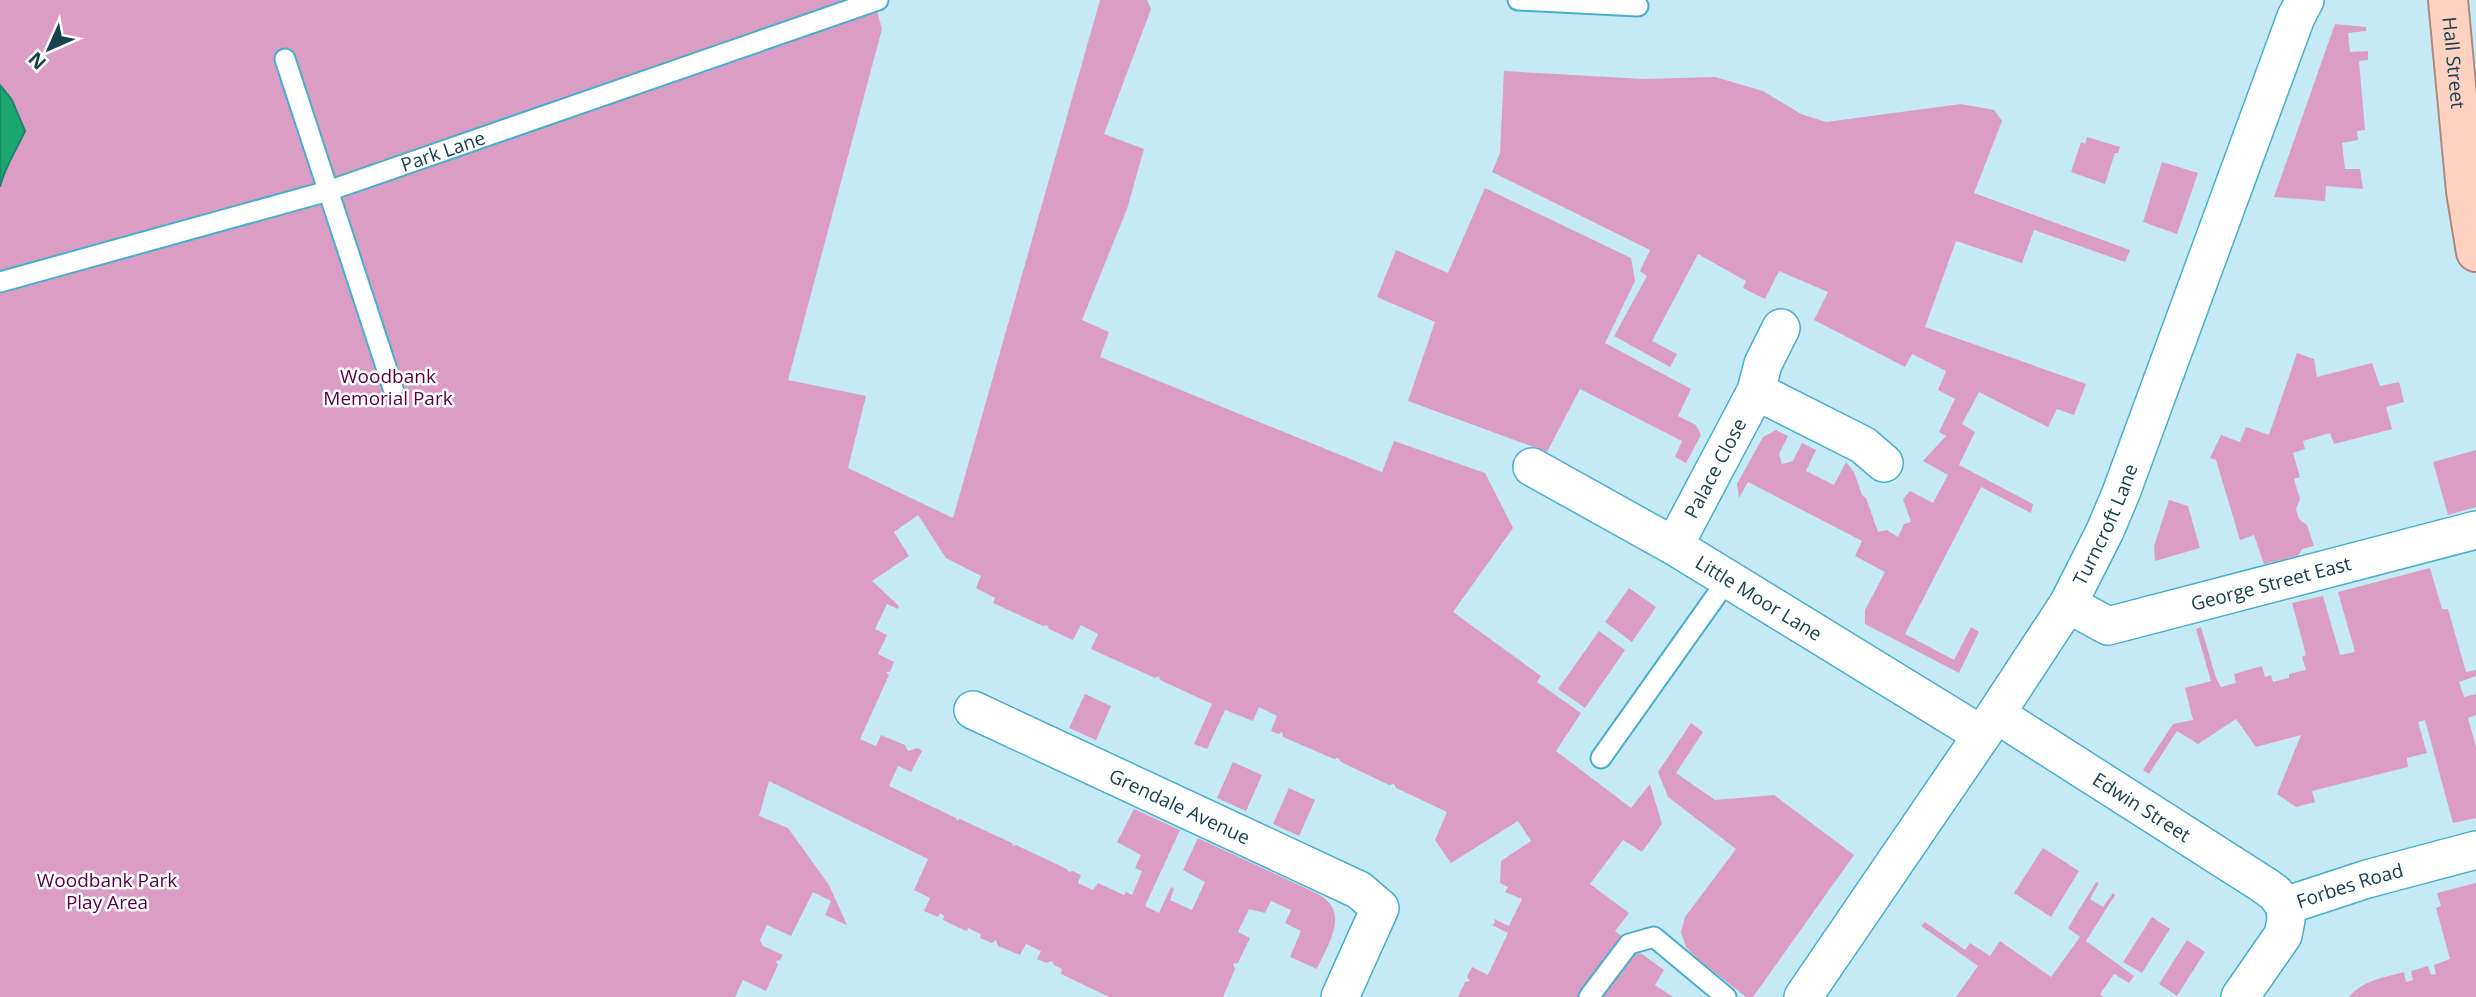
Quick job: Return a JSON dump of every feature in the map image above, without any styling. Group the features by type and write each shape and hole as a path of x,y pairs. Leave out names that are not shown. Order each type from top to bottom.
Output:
{"main road":[{"name":"Hall Street","path":"2448,0 2466,191 2476,251"}],"street":[{"name":"Turncroft Lane","path":"1803,997 2068,604 2105,531 2296,17 2305,0"},
{"name":"Palace Close","path":"1674,545 1756,391 1763,364 1781,328"},
{"path":"1756,391 1863,444 1884,463"},
{"name":"Little Moor Lane","path":"1532,467 1989,724"},
{"name":"George Street East","path":"2068,604 2108,625 2476,530"},
{"name":"Grendale Avenue","path":"973,710 1359,890 1380,908 1340,997"},
{"name":"Edwin Street","path":"1989,724 2264,885 2286,906"},
{"name":"Forbes Road","path":"2240,997 2283,934 2286,906 2367,879 2476,850"}],"lane":[{"name":"Park Lane","path":"0,282 328,191 878,0"},
{"path":"1517,0 1638,6"},
{"path":"285,59 393,388"},
{"path":"1601,758 1728,579"},
{"path":"1589,997 1629,944 1654,937 1726,997"}],"green space":[{"name":"Woodbank Memorial Park","path":"0,0 874,0 882,29 788,380 866,396 848,468 953,518 1100,0 1147,0 1151,9 1104,134 1144,149 1127,209 1082,320 1109,332 1100,357 1382,472 1394,441 1485,473 1513,528 1453,612 1541,676 1537,682 1581,713 1556,751 1631,808 1650,784 1662,824 1642,852 1623,840 1590,884 1629,913 1615,931 1624,938 1578,997 1458,997 1465,982 1470,981 1467,977 1472,967 1488,975 1508,933 1492,925 1495,923 1494,919 1509,926 1522,899 1505,892 1508,887 1500,883 1501,861 1531,841 1518,821 1451,863 1435,840 1447,812 1396,788 1394,784 1389,785 1341,762 1338,758 1334,759 1283,737 1282,732 1278,734 1271,731 1277,716 1259,707 1253,721 1225,710 1207,749 1194,744 1212,704 1160,680 1159,676 1155,678 1091,649 1098,634 1081,625 1073,640 1049,629 1047,625 1043,626 993,603 995,598 976,588 981,576 946,558 918,515 894,532 909,556 872,581 899,606 898,609 887,604 875,629 887,635 878,654 894,662 890,672 886,672 889,675 860,739 876,746 881,735 905,745 908,751 918,748 922,751 911,772 898,766 889,786 956,818 957,821 960,819 1069,872 1081,875 1078,883 1093,890 1098,883 1124,895 1126,892 1132,895 1142,871 1135,868 1141,855 1117,842 1134,809 1180,830 1145,906 1159,913 1171,887 1174,889 1170,900 1192,910 1205,882 1183,870 1198,838 1328,901 1335,919 1334,929 1317,969 1290,957 1301,931 1285,923 1291,910 1271,901 1265,913 1249,909 1238,932 1250,938 1238,963 1233,964 1235,969 1223,997 1109,997 1061,974 1062,969 1052,961 1046,963 1037,959 1041,951 1026,944 1020,955 998,946 996,940 992,943 980,938 981,934 968,928 967,931 964,930 943,920 944,916 940,913 938,917 924,911 930,898 914,890 928,859 769,781 759,816 788,828 829,885 847,925 825,915 831,901 813,892 791,936 767,925 760,940 763,946 783,955 776,961 778,965 766,991 743,980 735,997 0,997"},
{"path":"2335,24 2366,27 2366,31 2348,33 2350,52 2368,51 2368,60 2359,61 2365,130 2357,131 2358,140 2342,143 2345,169 2360,169 2363,189 2326,186 2325,201 2274,197"},
{"path":"1504,71 1644,79 1715,77 1763,91 1801,114 1826,122 1961,104 1994,110 2002,121 1974,193 2130,250 2125,262 2034,230 2022,263 1956,241 1925,327 2086,384 2074,415 2057,409 2048,427 1979,392 1962,424 1975,432 1959,465 2033,504 2031,513 1981,487 1905,634 1954,660 1971,627 1979,632 1959,673 1865,624 1865,610 1885,572 1855,556 1862,541 1748,482 1739,498 1737,484 1763,437 1776,430 1788,436 1779,454 1782,464 1793,461 1802,443 1816,450 1806,471 1834,485 1846,462 1854,472 1862,495 1866,498 1878,532 1887,530 1898,537 1904,524 1911,522 1903,499 1910,491 1933,503 1948,475 1923,461 1946,436 1939,432 1955,399 1938,390 1946,371 1912,354 1905,367 1814,320 1828,292 1779,271 1765,299 1743,288 1746,281 1698,254 1652,341 1677,354 1670,367 1614,336 1647,276 1640,271 1650,250 1492,172 1500,153"},
{"path":"2087,137 2120,147 2118,153 2115,153 2105,184 2071,172 2081,142 2085,144"},
{"path":"2162,162 2198,173 2177,234 2143,222"},
{"path":"1485,188 1631,258 1635,281 1605,343 1691,389 1678,416 1696,425 1701,435 1686,463 1675,457 1682,441 1580,389 1547,452 1408,401 1435,322 1377,297 1396,250 1448,273"},
{"path":"2297,353 2314,359 2317,377 2372,363 2380,386 2399,382 2404,402 2386,407 2392,429 2334,444 2330,433 2303,441 2305,449 2293,453 2300,477 2294,479 2300,499 2296,509 2299,519 2307,525 2314,546 2302,549 2298,556 2264,564 2254,535 2240,540 2216,460 2210,458 2221,435 2240,442 2246,427 2269,435"},
{"path":"2476,450 2476,507 2448,515 2433,462"},
{"path":"2169,500 2188,506 2200,548 2155,561 2154,546"},
{"path":"2430,568 2442,609 2448,609 2466,672 2476,670 2476,676 2459,682 2464,697 2476,694 2476,715 2468,718 2476,747 2476,818 2453,823 2425,720 2418,722 2427,753 2407,758 2408,767 2312,791 2315,802 2296,807 2277,794 2301,735 2256,747 2236,719 2198,744 2177,731 2149,774 2143,770 2173,724 2193,720 2185,688 2211,681 2196,629 2201,627 2221,687 2236,683 2234,674 2262,666 2265,677 2271,675 2273,682 2289,678 2289,674 2306,670 2302,657 2306,655 2292,603 2323,596 2340,655 2355,652 2338,592"},
{"path":"1629,588 1656,607 1632,642 1605,622"},
{"path":"1599,631 1625,650 1585,708 1558,689"},
{"path":"1085,694 1111,706 1096,740 1069,728"},
{"path":"1691,723 1703,732 1676,773 1715,800 1774,795 1854,855 1753,997 1746,997 1699,960 1686,947 1681,932 1685,917 1736,849 1668,797 1658,772"},
{"path":"1233,762 1262,775 1246,811 1217,798"},
{"path":"1289,788 1315,800 1299,836 1273,824"},
{"path":"2043,848 2079,871 2051,917 2014,893"},
{"path":"2096,882 2099,883 2090,899 2103,907 2113,893 2115,895 2086,941 2134,976 2129,983 2114,974 2100,994 2103,997 1956,997 1978,966 1921,926 1925,922 1965,950 1970,943 1990,956 2000,941 2051,977 2080,937 2068,928"},
{"path":"2476,883 2476,997 2349,997 2367,983 2404,972 2406,982 2413,980 2411,971 2428,966 2431,975 2436,974 2434,965 2450,959 2436,908 2441,906 2437,893"},
{"path":"2152,917 2170,929 2142,973 2123,962"},
{"path":"2187,940 2205,952 2177,996 2159,984"},
{"path":"1636,953 1642,954 1664,970 1655,985 1673,997 1600,997"}],"shaded area":[{"path":"0,85 12,100 25,131 0,187"}],"park label":[{"name":"Woodbank Park Play Area","path":"107,891"}]}
